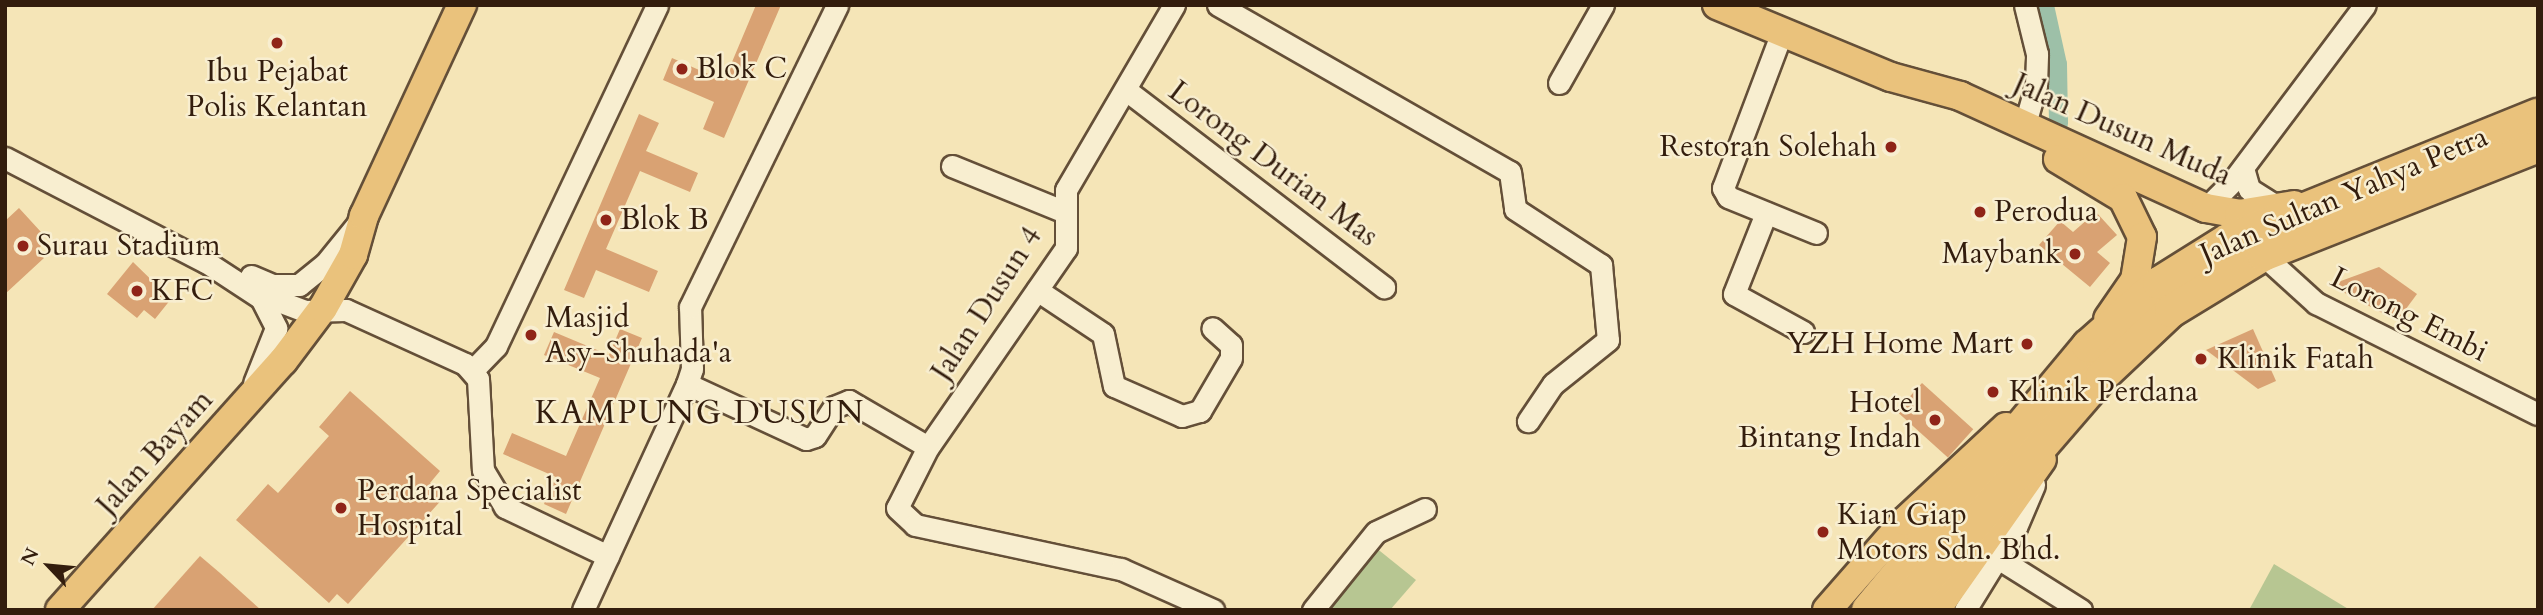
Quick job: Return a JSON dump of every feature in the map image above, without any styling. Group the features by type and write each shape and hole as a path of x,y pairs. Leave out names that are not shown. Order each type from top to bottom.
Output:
{"highway":[{"name":"Jalan Sultan Yahya Petra","path":"2080,356 2159,283 2204,252 2329,198 2538,116"},
{"name":"Jalan Sultan Yahya Petra","path":"2066,418 2171,311 2263,255 2538,146"},
{"path":"1900,610 1928,555 2080,356"},
{"path":"1868,610 1928,555 2066,418"}],"main road":[{"name":"Jalan Bayam","path":"60,610 243,404 323,308 353,255 364,216 462,5"},
{"name":"Jalan Dusun Muda","path":"1717,5 1891,77 2025,124 2206,208 2238,214 2329,198"},
{"name":"Jalan Dusun Muda","path":"1891,77 1952,112 2078,167 2123,198 2142,237 2141,258 2134,281 2080,356"},
{"name":"Jalan Sultan Yahya Petra","path":"1827,610 1905,521 2080,356"},
{"name":"Jalan Sultan Yahya Petra","path":"1936,610 2010,512 2066,418"}],"street":[{"path":"473,370 496,346 657,5"},
{"path":"583,610 687,384 692,369 690,307 837,5"},
{"name":"Jalan Dusun 4","path":"1174,5 1066,190 1063,211 1066,248 928,447 897,499 907,522 1121,569 1213,610"},
{"path":"1218,5 1510,172 1515,209 1601,265 1608,340 1553,384 1528,421"},
{"path":"1559,83 1603,5"},
{"path":"2025,5 2037,54 2036,85 2025,124"},
{"path":"2206,208 2243,168 2365,5"},
{"path":"1782,32 1723,188 1728,197 1816,233"},
{"name":"Lorong Durian Mas","path":"1126,90 1384,287"},
{"path":"5,158 206,262"},
{"path":"952,166 1063,211"},
{"path":"2243,168 2249,188 2279,208"},
{"path":"1766,213 1734,294 1803,332"},
{"name":"Jalan Bayam","path":"206,262 272,285 299,285 325,264 364,216"},
{"name":"Lorong Embi","path":"2263,255 2316,303 2538,414"},
{"name":"Jalan Bayam","path":"206,262 252,291 268,306 276,328 243,404"},
{"path":"1037,290 1103,334 1114,386 1182,416 1196,415 1231,358 1231,345 1212,328"},
{"path":"252,291 305,311 323,308 356,315 473,370 479,388 483,470 505,507 608,556"},
{"path":"687,384 806,439 815,436 834,407 849,401 928,447"},
{"path":"1965,610 1998,558 2048,450"},
{"path":"1314,610 1376,532 1425,509"},
{"path":"1998,558 2081,610"}],"green space":[{"path":"1370,543 1416,580 1390,610 1316,610"},
{"path":"2274,564 2350,610 2249,610"}],"building":[{"name":"Blok C","path":"756,5 781,5 724,138 703,129 714,102 663,80 672,58 724,81"},
{"name":"Blok B","path":"639,114 659,123 646,151 698,173 690,192 640,171 606,249 658,271 649,292 596,270 584,298 564,290"},
{"name":"Surau Stadium","path":"19,208 41,232 45,242 37,250 44,258 5,294 5,221"},
{"name":"Maybank","path":"2096,212 2117,235 2097,252 2110,263 2090,287 2039,245 2060,221 2073,232"},
{"name":"KFC","path":"133,262 171,299 155,319 144,310 137,318 107,294"},
{"path":"2379,267 2417,294 2397,321 2330,285"},
{"path":"620,329 642,338 566,514 544,504 556,477 503,454 512,433 566,456 600,378 544,355 554,332 609,355"},
{"path":"2253,329 2276,381 2258,389 2206,350"},
{"name":"Hotel Bintang Indah","path":"1922,383 1973,429 1948,457 1897,411"},
{"name":"Perdana Specialist Hospital","path":"350,391 440,471 430,483 445,496 348,604 337,594 329,603 236,520 268,484 278,493 329,436 319,427"},
{"path":"200,556 220,573 261,610 152,610"}],"waterway":[{"path":"2044,5 2057,64 2058,123"}],"place":[{"name":"Ibu Pejabat Polis Kelantan","path":"277,43"},
{"name":"Blok C","path":"682,69"},
{"name":"Restoran Solehah","path":"1891,147"},
{"name":"Perodua","path":"1980,212"},
{"name":"Blok B","path":"606,220"},
{"name":"Surau Stadium","path":"23,246"},
{"name":"Maybank","path":"2075,254"},
{"name":"KFC","path":"137,291"},
{"name":"Masjid Asy-Shuhada'a","path":"531,335"},
{"name":"YZH Home Mart","path":"2027,344"},
{"name":"Klinik Fatah","path":"2201,359"},
{"name":"Klinik Perdana","path":"1993,392"},
{"name":"Hotel Bintang Indah","path":"1935,420"},
{"name":"Perdana Specialist Hospital","path":"341,508"},
{"name":"Kian Giap Motors Sdn. Bhd.","path":"1823,532"}],"district":[{"name":"KAMPUNG DUSUN","path":"700,413"}]}
